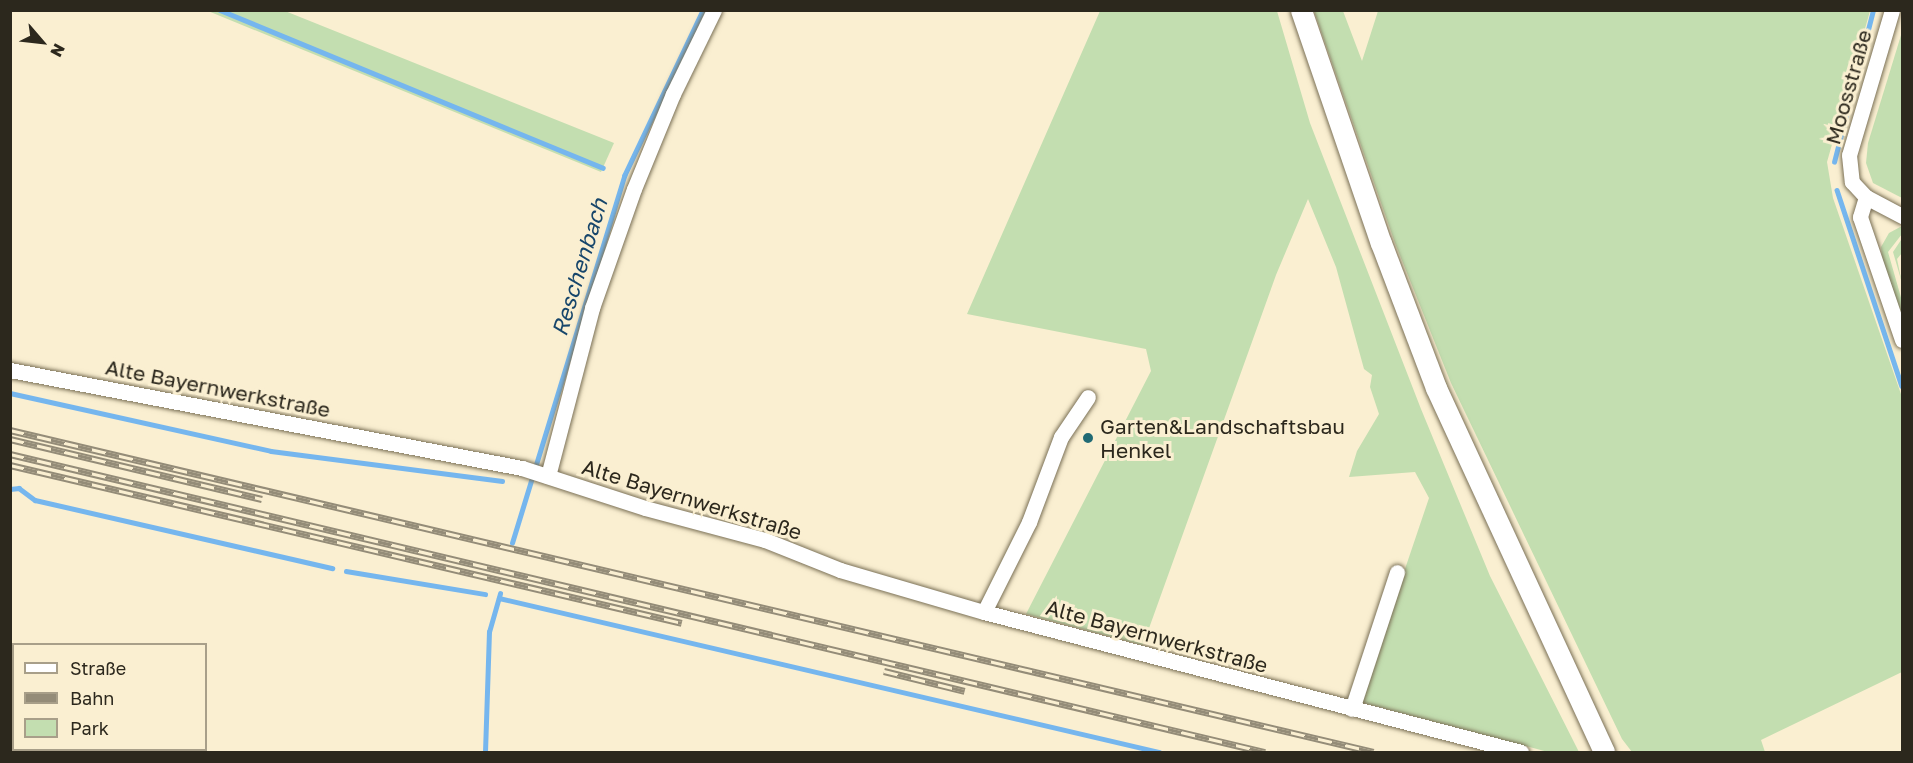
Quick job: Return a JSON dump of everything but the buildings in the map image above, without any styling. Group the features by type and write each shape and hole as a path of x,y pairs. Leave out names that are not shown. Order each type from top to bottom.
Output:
{"highway":[{"path":"1301,10 1373,220 1432,378 1604,751"}],"street":[{"path":"544,474 592,308 630,200 673,94 714,10"},
{"name":"Moosstraße","path":"1866,197 1852,182 1849,155 1892,10"},
{"path":"1902,216 1866,197 1860,217 1902,340"},
{"name":"Alte Bayernwerkstraße","path":"10,370 522,468 645,508 765,540 840,570 984,612 1521,753"},
{"path":"984,612 1029,522 1061,437 1088,397"},
{"path":"1352,709 1397,572"}],"green space":[{"path":"208,11 285,11 614,143 601,172"},
{"path":"1100,11 1277,11 1310,123 1421,409 1490,576 1579,752 1548,752 1360,702 1429,498 1415,472 1349,477 1357,451 1379,414 1370,387 1372,375 1364,369 1336,267 1308,199 1276,275 1143,645 1026,614 1151,371 1146,349 967,314"},
{"path":"1314,11 1343,11 1362,61 1378,11 1870,11 1827,162 1833,198 1902,397 1902,672 1761,740 1765,752 1632,752 1622,739 1451,383 1395,243"},
{"path":"1902,32 1902,198 1873,183 1866,163 1868,143"},
{"path":"1902,226 1902,234 1888,252 1902,301 1902,326 1883,266 1881,247 1889,233"},
{"path":"1901,240 1902,253 1897,259 1902,283 1893,252"}],"waterway":[{"path":"220,10 603,168"},
{"name":"Reschenbach","path":"512,543 624,176 703,10"},
{"path":"1834,162 1873,10"},
{"path":"1837,190 1902,386"},
{"path":"10,393 271,451 502,481"},
{"path":"10,489 19,488 35,500 332,568"},
{"path":"346,571 485,594"},
{"name":"Reschenbach","path":"485,752 489,632 500,594"},
{"path":"499,598 1159,752"}],"railway":[{"path":"10,430 1374,752"},
{"path":"10,439 262,499"},
{"path":"10,454 1265,752"},
{"path":"10,465 682,623"},
{"path":"884,671 965,691"}],"place":[{"name":"Garten&Landschaftsbau Henkel","path":"1088,438"}]}
